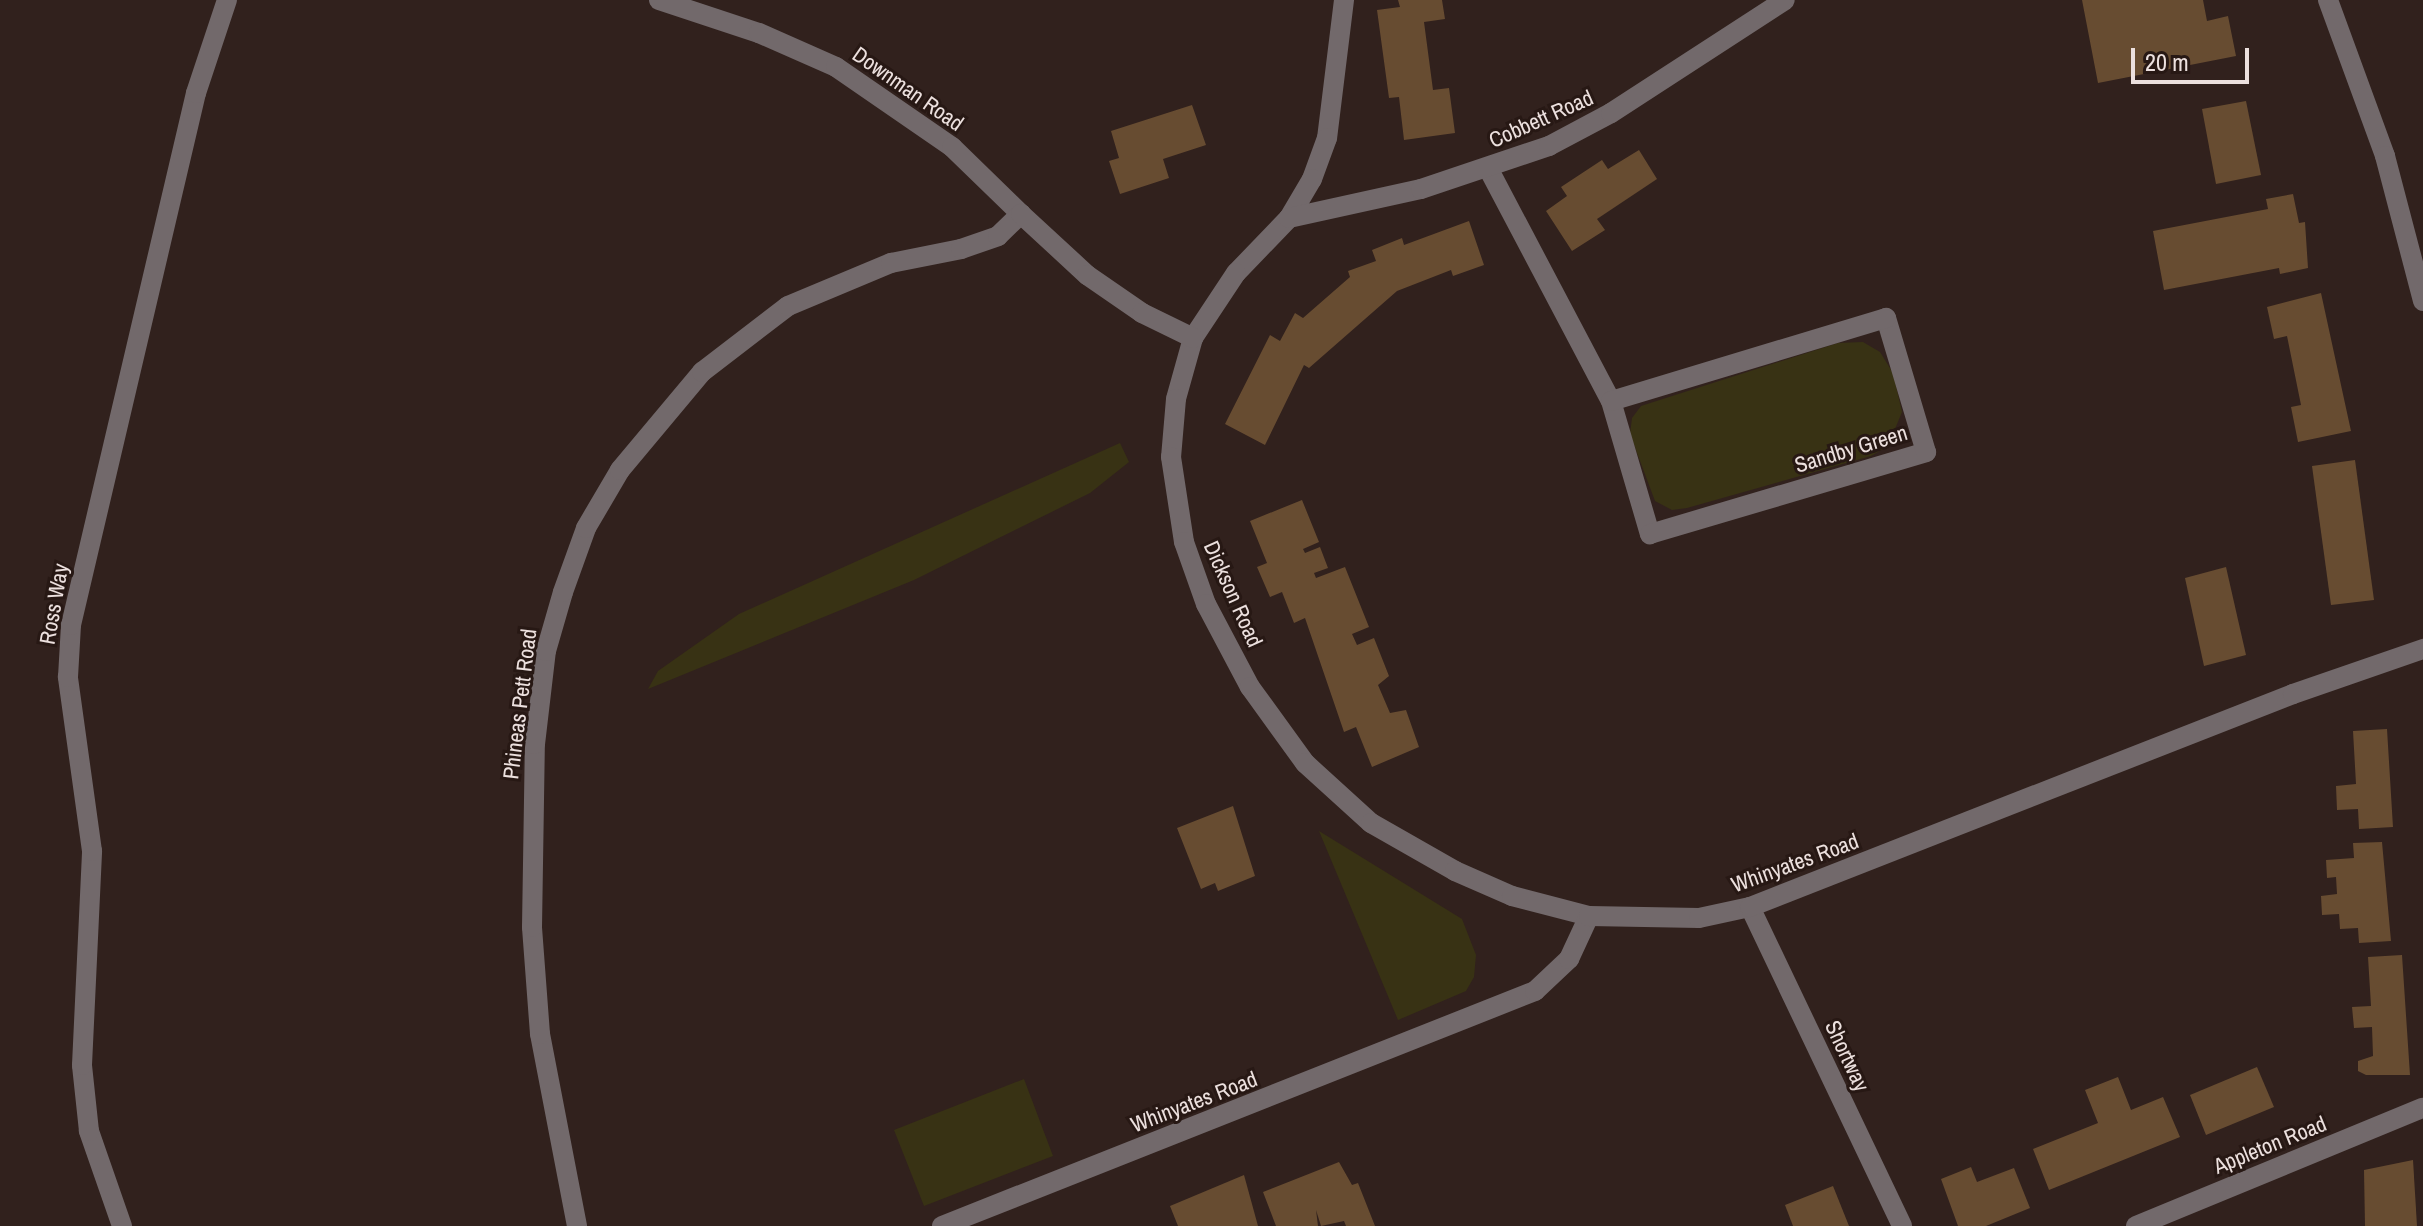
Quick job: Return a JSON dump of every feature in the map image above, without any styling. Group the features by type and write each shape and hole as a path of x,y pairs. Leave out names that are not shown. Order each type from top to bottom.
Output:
{"street":[{"name":"Ross Way","path":"122,1226 89,1131 82,1065 92,851 68,677 71,625 196,93 227,0"},
{"name":"Downman Road","path":"659,0 759,33 847,74 952,147 1021,214"},
{"name":"Dickson Road","path":"1344,0 1327,138 1312,179 1289,218 1236,273 1193,338 1176,399 1171,457 1184,542 1206,604 1250,687 1305,763 1371,823 1512,896 1589,916"},
{"name":"Cobbett Road","path":"1289,218 1488,168 1549,146 1611,113 1785,0"},
{"path":"2328,0 2385,156 2423,301"},
{"name":"Sandby Green","path":"1488,168 1611,401 1650,534 1926,452 1886,318 1611,401"},
{"path":"1021,214 1087,275 1142,313 1193,338"},
{"name":"Phineas Pett Road","path":"577,1226 540,1034 531,832 546,651 586,528 620,470 658,418 741,338 788,306 833,285 891,263 961,249 998,236 1021,214"},
{"name":"Whinyates Road","path":"942,1226 1535,991 1569,959 1589,916 1699,918 1750,907 2321,683 2423,649"},
{"name":"Shortway","path":"1750,907 1902,1226"},
{"name":"Appleton Road","path":"2136,1226 2423,1108"}],"shaded area":[{"path":"1863,342 1880,352 1893,373 1902,412 1888,446 1871,456 1687,508 1672,510 1655,501 1630,434 1632,418 1641,406 1838,343"},
{"path":"1120,443 1129,462 1090,493 914,580 648,689 658,671 739,614"},
{"path":"1319,831 1462,919 1476,955 1474,977 1466,991 1398,1020"},
{"path":"1024,1079 1053,1156 924,1206 894,1130"}],"building":[{"path":"1398,0 1442,0 1445,19 1424,22 1433,90 1449,88 1455,133 1404,140 1399,97 1389,98 1377,10 1400,7"},
{"path":"2082,0 2203,0 2207,21 2228,16 2236,56 2098,83"},
{"path":"2246,101 2261,175 2216,184 2202,109"},
{"path":"1192,105 1206,145 1163,159 1169,178 1120,194 1109,161 1119,158 1111,131"},
{"path":"1639,150 1657,179 1597,219 1605,230 1572,251 1546,211 1567,196 1561,187 1602,160 1608,169"},
{"path":"2293,194 2299,223 2305,222 2308,268 2280,274 2279,268 2164,290 2153,231 2268,209 2266,199"},
{"path":"1469,221 1484,265 1453,276 1451,270 1397,291 1309,368 1304,365 1265,445 1225,424 1270,335 1280,341 1295,313 1303,318 1350,277 1348,271 1376,261 1372,250 1402,238 1404,245"},
{"path":"2321,293 2351,431 2298,442 2291,407 2301,405 2287,336 2274,339 2267,307"},
{"path":"2355,460 2374,600 2331,605 2312,466"},
{"path":"1302,500 1319,542 1303,549 1305,553 1320,547 1328,568 1314,573 1316,578 1345,567 1369,627 1352,634 1357,645 1374,638 1389,676 1378,685 1390,713 1406,710 1419,747 1372,767 1356,727 1344,732 1305,618 1294,623 1282,592 1270,597 1257,567 1267,563 1250,521"},
{"path":"2226,567 2246,655 2204,666 2185,578"},
{"path":"2387,729 2393,827 2359,829 2358,809 2337,810 2336,786 2356,784 2353,731"},
{"path":"1233,806 1255,876 1218,891 1215,883 1201,889 1177,828"},
{"path":"2382,842 2391,941 2359,943 2358,928 2340,929 2339,914 2322,915 2321,896 2337,894 2336,877 2327,878 2326,860 2354,858 2353,843"},
{"path":"2402,955 2410,1075 2366,1075 2358,1071 2358,1061 2373,1056 2372,1027 2354,1028 2352,1007 2371,1006 2368,957"},
{"path":"2257,1067 2274,1107 2206,1135 2190,1095"},
{"path":"2118,1077 2131,1110 2163,1097 2180,1137 2049,1190 2033,1149 2098,1123 2085,1090"},
{"path":"2413,1160 2417,1226 2365,1226 2364,1170"},
{"path":"1339,1162 1352,1185 1358,1183 1375,1226 1346,1226 1344,1221 1321,1226 1316,1210 1318,1226 1276,1226 1263,1192"},
{"path":"1971,1167 1977,1182 2014,1168 2030,1208 1986,1226 1958,1226 1941,1179"},
{"path":"1244,1175 1258,1226 1178,1226 1170,1206"},
{"path":"1833,1186 1849,1226 1793,1226 1785,1205"}]}
